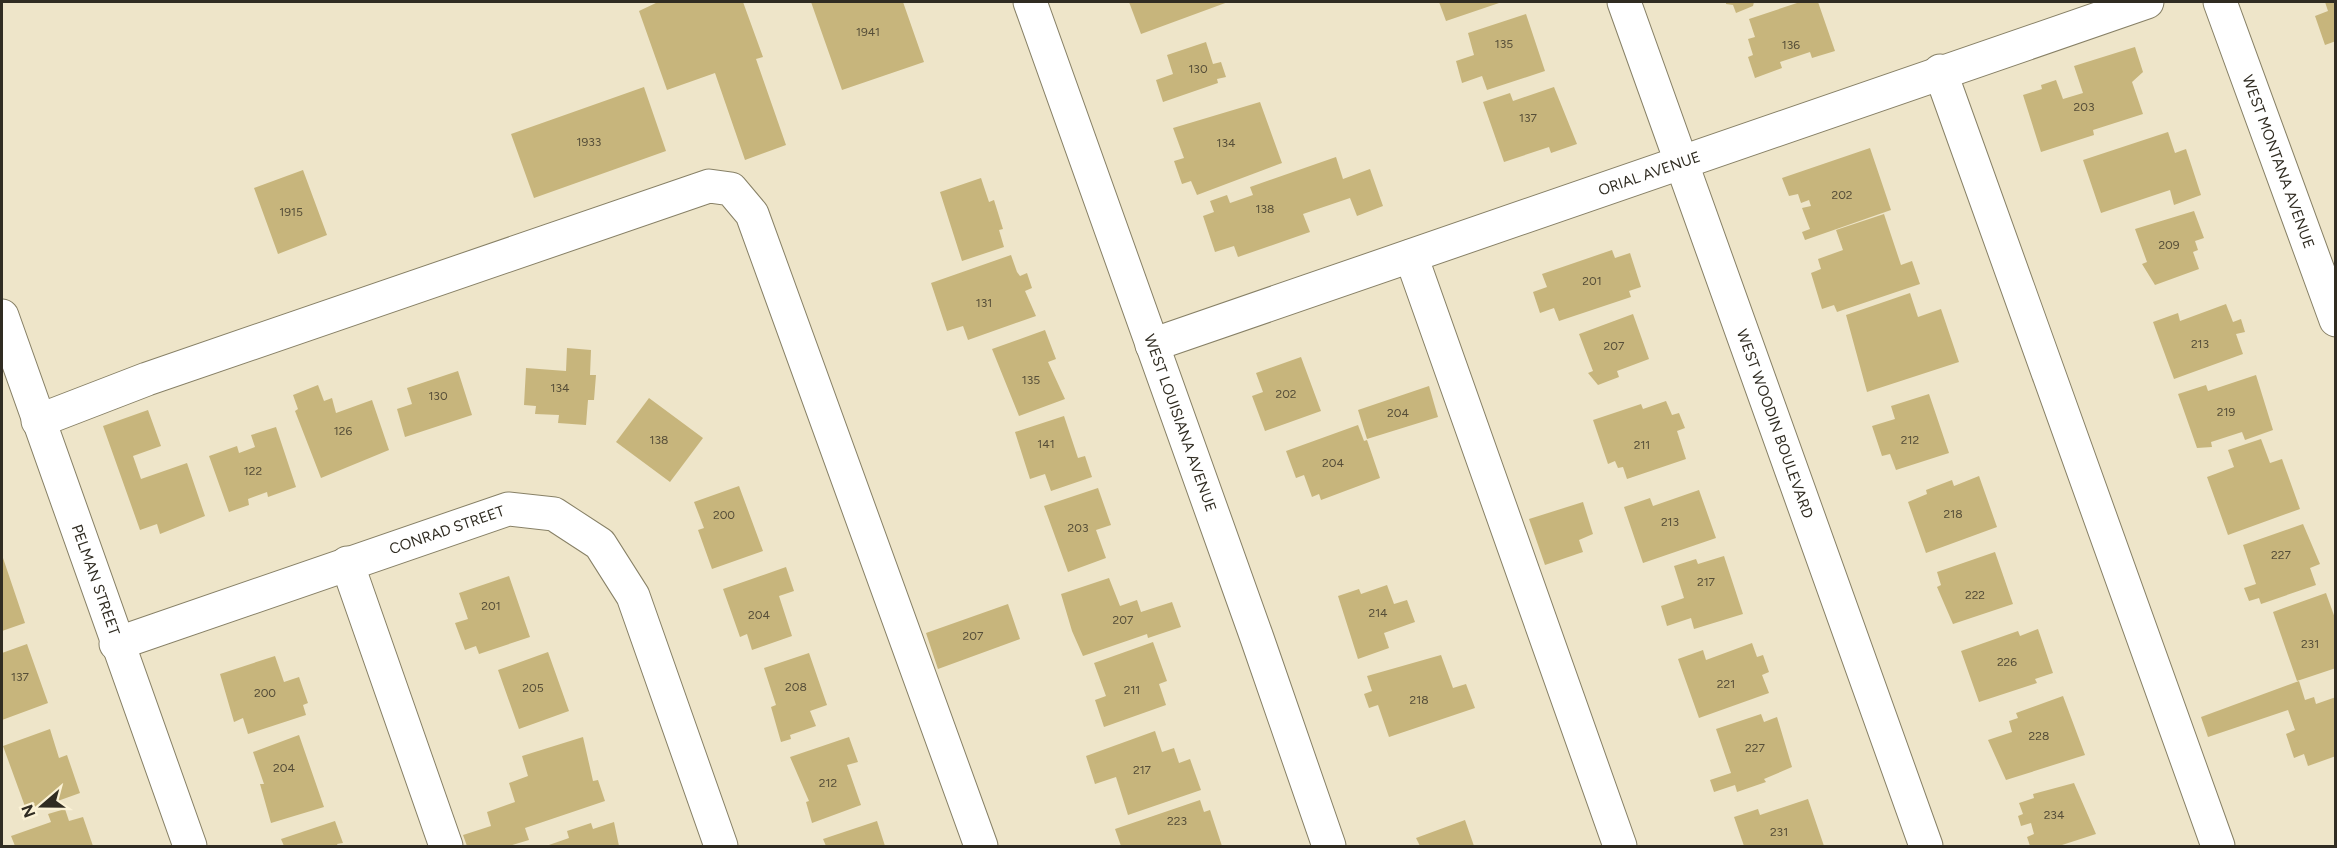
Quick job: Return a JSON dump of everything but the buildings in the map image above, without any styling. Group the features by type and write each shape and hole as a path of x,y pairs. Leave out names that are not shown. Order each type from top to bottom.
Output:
{"street":[{"name":"WEST LOUISIANA AVENUE","path":"1030,2 1329,846"},
{"name":"WEST WOODIN BOULEVARD","path":"1624,2 1926,846"},
{"name":"ORIAL AVENUE","path":"1152,345 1940,71 2147,2"},
{"name":"WEST MONTANA AVENUE","path":"2220,2 2336,320"},
{"path":"1940,71 2218,846"},
{"path":"38,421 147,379 709,186 731,189 752,214 981,846"},
{"path":"1411,256 1620,846"},
{"name":"PELMAN STREET","path":"2,316 116,644 190,846"},
{"name":"CONRAD STREET","path":"116,644 508,509 554,514 600,544 633,596 721,846"},
{"path":"346,563 446,846"}]}
